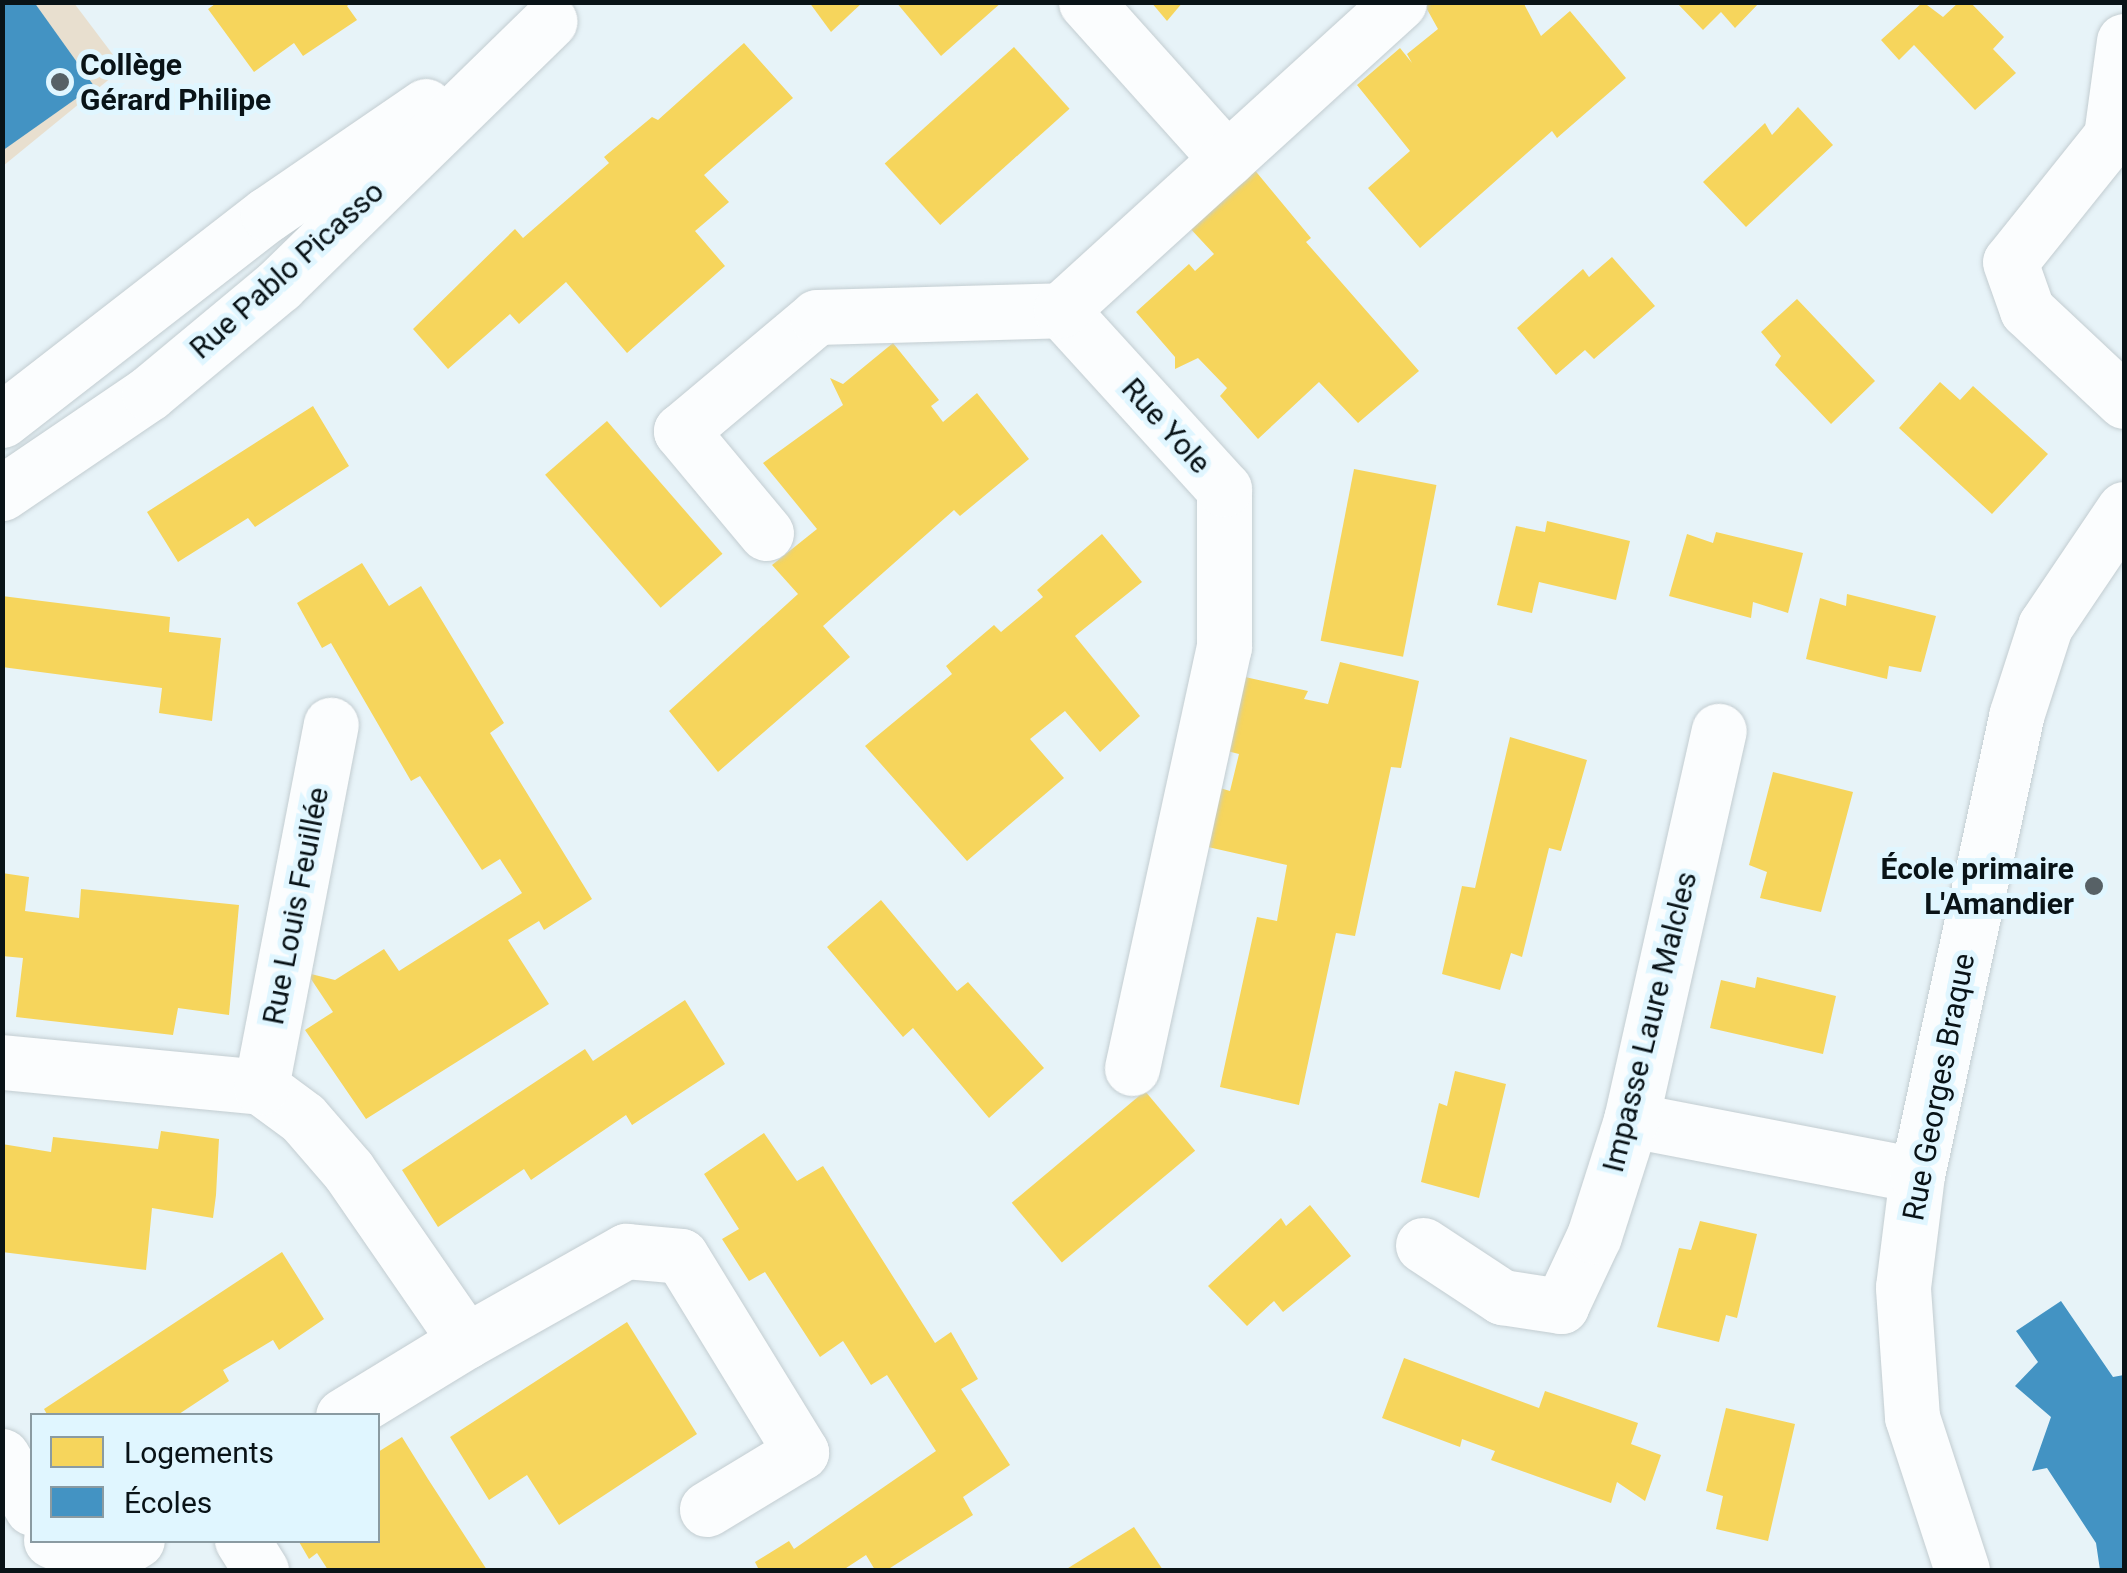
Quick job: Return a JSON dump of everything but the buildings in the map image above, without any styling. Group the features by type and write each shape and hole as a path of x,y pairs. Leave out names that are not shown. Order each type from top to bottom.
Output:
{"street":[{"path":"1086,2 1227,160"},
{"path":"766,533 680,431 817,317 1061,310 1399,2"},
{"path":"2116,2 2124,20"},
{"name":"Rue Pablo Picasso","path":"2,420 150,312 268,214 562,12"},
{"name":"Rue Pablo Picasso","path":"2,493 149,393 279,285 562,12"},
{"path":"2124,41 2110,136 2010,262 2027,310 2124,401"},
{"name":"Rue Yole","path":"1061,310 1224,489 1224,646 1132,1068"},
{"name":"Rue Georges Braque","path":"1962,1570 1912,1417 1903,1286 1917,1175 2016,716 2045,626 2124,509"},
{"name":"Rue Louis Feuillée","path":"261,1087 331,725"},
{"name":"Impasse Laure Malcles","path":"1423,1245 1502,1297 1561,1306 1594,1236 1631,1120 1719,730"},
{"path":"2,1062 261,1087 302,1118 348,1170 466,1341"},
{"path":"1631,1120 1917,1175"},
{"path":"348,1413 626,1251 681,1256 801,1452 707,1509"},
{"path":"2,1456 30,1505"},
{"path":"58,1543 101,1562 132,1543"},
{"path":"244,1543 261,1570"}],"shaded area":[{"name":"Collège Gérard Philipe","path":"3,3 74,3 123,68 3,166"}],"place":[{"name":"Collège Gérard Philipe","path":"60,82"},
{"name":"École primaire L'Amandier","path":"2094,886"}]}
